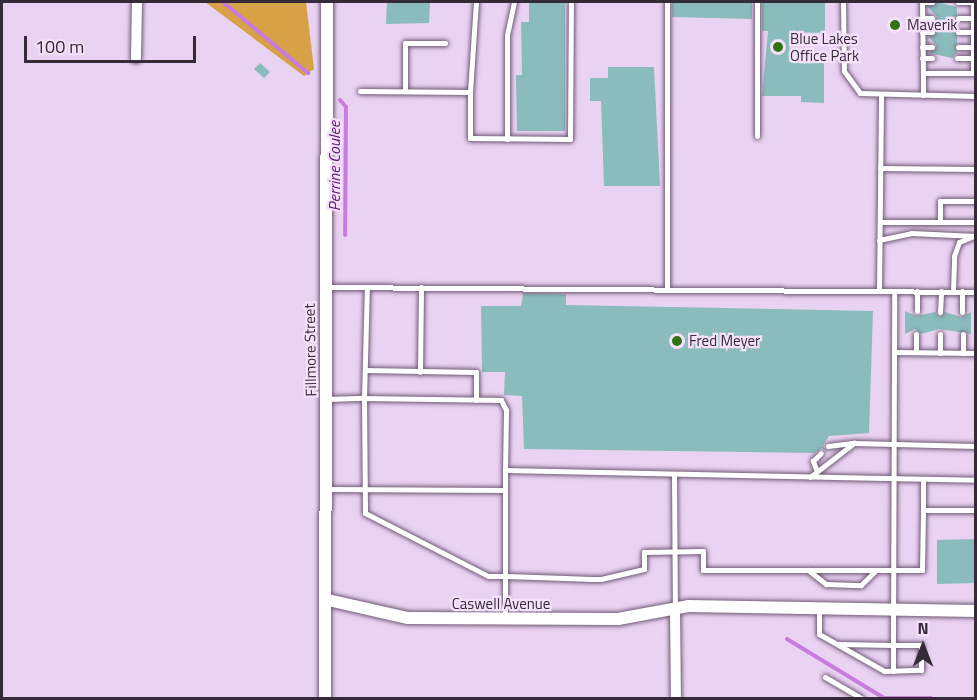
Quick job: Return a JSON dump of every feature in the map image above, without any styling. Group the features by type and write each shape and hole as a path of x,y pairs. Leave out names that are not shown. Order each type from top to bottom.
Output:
{"street":[{"path":"136,2 136,58"},
{"name":"Fillmore Street","path":"325,699 328,600 324,287 327,2"},
{"name":"Caswell Avenue","path":"328,600 408,618 618,618 675,608 975,611"},
{"path":"675,608 676,699"}],"lane":[{"path":"476,2 470,92 470,138 570,140 571,2"},
{"path":"507,139 507,35 514,2"},
{"path":"668,2 668,289"},
{"path":"757,2 757,136"},
{"path":"843,2 844,71 860,93 975,96"},
{"path":"923,95 922,2 932,2"},
{"path":"923,73 973,73 973,2 958,2"},
{"path":"922,18 932,18"},
{"path":"958,18 973,18"},
{"path":"922,32 932,32"},
{"path":"957,32 973,32"},
{"path":"405,91 405,43 445,43"},
{"path":"922,47 932,47"},
{"path":"957,47 973,48"},
{"path":"922,58 932,58"},
{"path":"957,58 973,58"},
{"path":"360,91 470,92"},
{"path":"879,291 880,94"},
{"path":"880,168 975,169"},
{"path":"940,222 940,201 975,201"},
{"path":"880,222 975,222"},
{"path":"879,240 911,233 974,236"},
{"path":"953,291 954,256 959,242 974,236"},
{"path":"324,287 975,292"},
{"path":"367,287 364,398 365,513 488,576 602,579 644,569 644,552 703,552 703,570 922,570 923,479"},
{"path":"420,372 421,287"},
{"path":"894,291 892,611 894,671"},
{"path":"917,291 917,311"},
{"path":"940,312 941,291"},
{"path":"962,312 963,291"},
{"path":"916,334 916,352"},
{"path":"940,334 940,353"},
{"path":"963,334 963,353"},
{"path":"894,352 975,353"},
{"path":"365,370 476,372 476,400"},
{"path":"326,399 501,400 505,470 505,619"},
{"path":"810,477 816,468 854,443"},
{"path":"828,446 854,443 975,446"},
{"path":"816,468 813,461 821,453"},
{"path":"505,470 975,480"},
{"path":"674,474 675,608"},
{"path":"327,489 505,490"},
{"path":"923,510 975,510"},
{"path":"808,570 826,584 861,585 876,570"},
{"path":"819,608 819,634 837,644 894,671 921,670 921,645 837,644"},
{"path":"825,677 861,699"}],"shaded area":[{"path":"205,2 306,2 314,69 304,76"}],"building":[{"path":"387,2 430,2 429,23 386,24"},
{"path":"529,2 565,2 565,131 517,131 516,75 522,75 521,22 529,22"},
{"path":"672,2 752,2 752,19 672,17"},
{"name":"Blue Lakes Office Park","path":"762,2 825,2 825,33 790,32 789,62 824,63 824,103 801,102 801,96 762,96 768,31 762,31"},
{"path":"937,2 957,7 957,53 952,58 929,53 937,46 929,37 937,31 928,23 937,17 928,7"},
{"path":"260,63 270,72 264,78 254,69"},
{"path":"608,67 654,67 660,186 604,186 601,101 590,101 590,78 608,78"},
{"name":"Fred Meyer","path":"523,293 566,294 566,305 873,311 869,433 829,436 823,446 828,453 822,448 814,453 524,449 522,396 504,395 505,372 482,372 481,306 521,306"},
{"path":"905,311 916,316 935,312 940,317 945,312 961,317 971,312 971,334 939,329 921,334 915,329 905,334"},
{"path":"975,539 975,583 937,584 937,540"}],"waterway":[{"name":"Perrine Coulee","path":"223,2 308,73"},
{"name":"Perrine Coulee","path":"340,100 346,107 345,235"},
{"name":"Perrine Coulee","path":"787,639 884,698 931,698"}],"place":[{"name":"Maverik","path":"895,25"},
{"name":"Blue Lakes Office Park","path":"778,47"},
{"name":"Fred Meyer","path":"677,341"}]}
